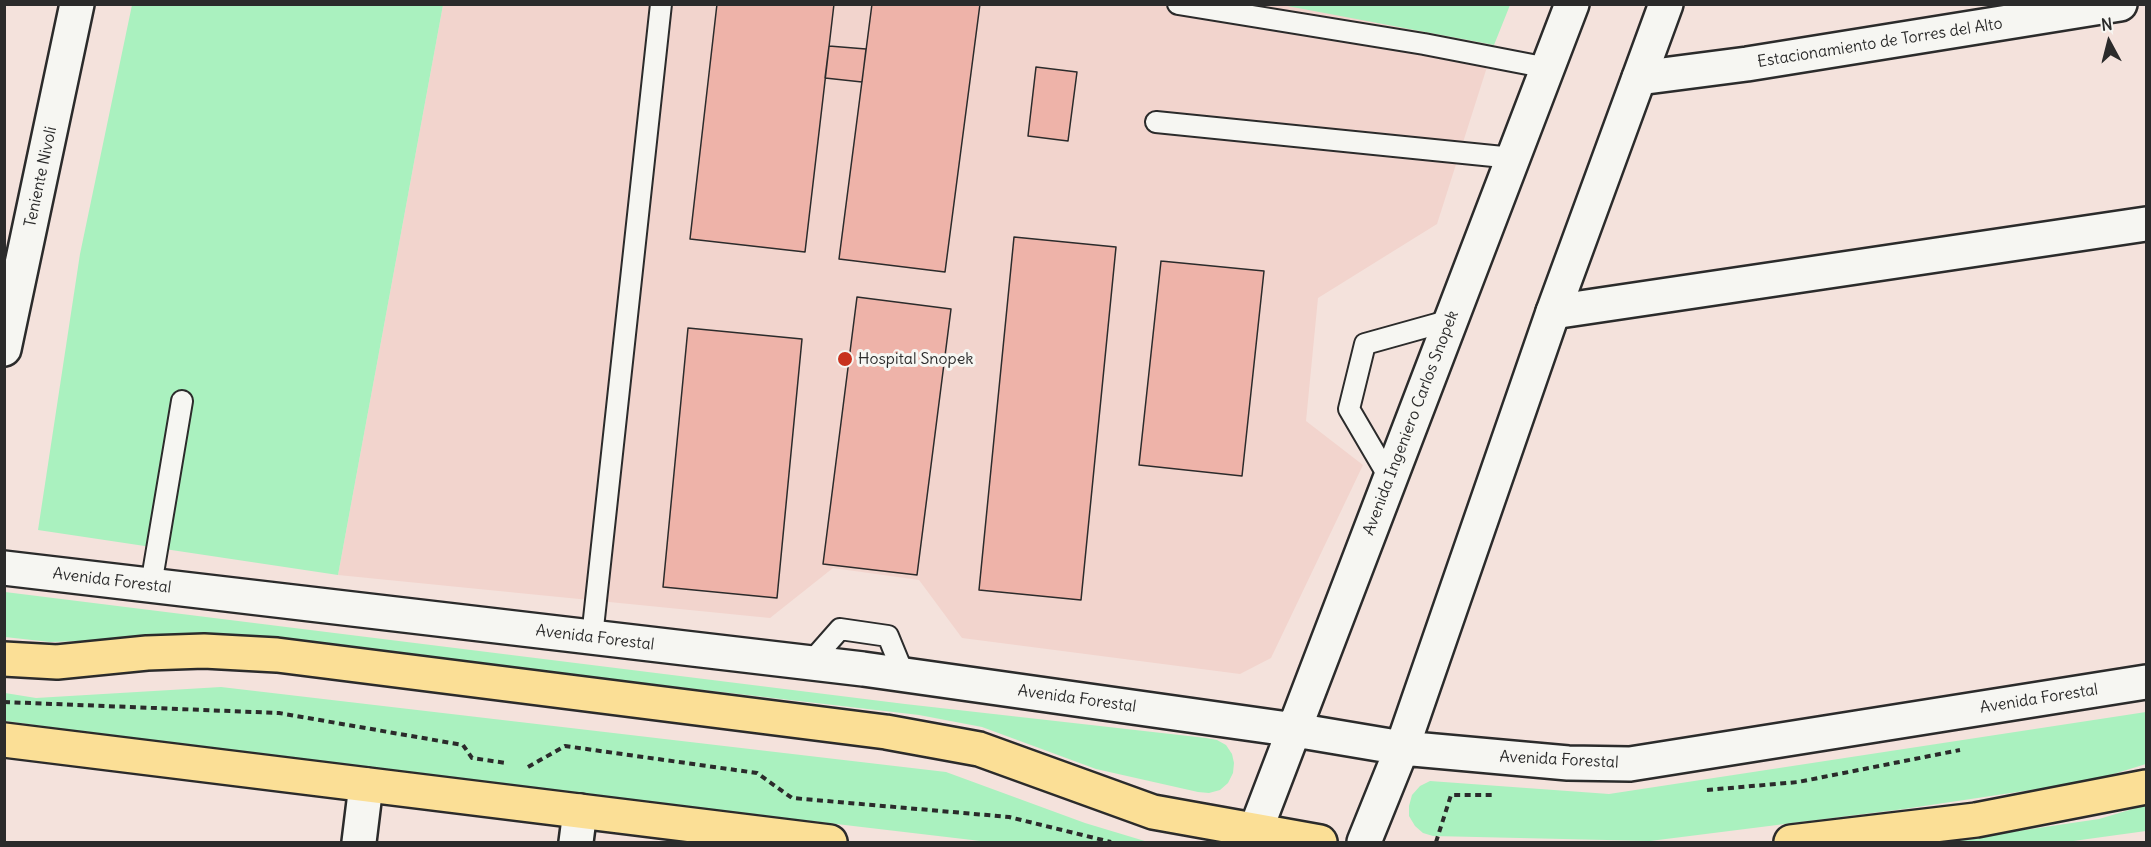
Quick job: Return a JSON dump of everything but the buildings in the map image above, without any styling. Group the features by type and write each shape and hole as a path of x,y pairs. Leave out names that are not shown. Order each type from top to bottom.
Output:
{"main road":[{"path":"4,659 57,662 204,651 277,655 886,732 979,750 1154,812 1254,836 1320,843"},
{"path":"4,740 830,843"},
{"path":"1791,843 1976,820 2146,787"}],"street":[{"name":"Teniente Nivoli","path":"4,349 77,4"},
{"path":"1364,843 1402,748 1553,312 1666,4"},
{"name":"Estacionamiento de Torres del Alto","path":"1639,78 1747,64 2120,4"},
{"name":"Avenida Ingeniero Carlos Snopek","path":"1254,836 1548,68 1569,5"},
{"path":"1553,312 2146,224"},
{"name":"Avenida Forestal","path":"4,568 904,675 1295,730 1402,748 1568,763 1630,764 2146,682"},
{"path":"359,843 366,785"},
{"path":"576,843 580,811"}],"lane":[{"path":"592,637 661,4"},
{"path":"1178,4 1424,44 1548,68"},
{"path":"1156,122 1513,158"},
{"path":"1390,479 1349,409 1365,344 1451,320"},
{"path":"151,585 182,400"}],"path":[{"path":"4,702 279,713 463,745 471,758 506,764"},
{"path":"518,765 530,768 565,746 757,773 792,798 1009,817 1111,843"},
{"path":"1436,843 1451,795"}],"shaded area":[{"name":"Hospital Snopek","path":"1282,4 1494,45 1437,224 1318,298 1306,421 1363,465 1271,658 1240,674 962,638 919,580 833,568 770,618 338,575 443,5"}],"green space":[{"path":"132,5 443,5 338,575 38,530 80,254"},
{"path":"1282,5 1510,5 1494,45"},
{"path":"5,592 905,704 1206,738 1226,745 1232,754 1233,773 1228,783 1220,790 1209,793 1198,792 1096,769 982,727 919,715 239,636 50,642 5,637"},
{"path":"221,687 946,772 1085,823 1148,842 989,842 302,761 5,721 5,693 36,698"},
{"path":"2146,712 2146,764 2091,781 1904,809 1650,841 1433,836 1423,833 1409,816 1412,795 1420,786 1430,781 1609,794"},
{"path":"2146,805 2146,831 2066,842 1943,842 2099,819"}],"place":[{"name":"Hospital Snopek","path":"845,359"}]}
